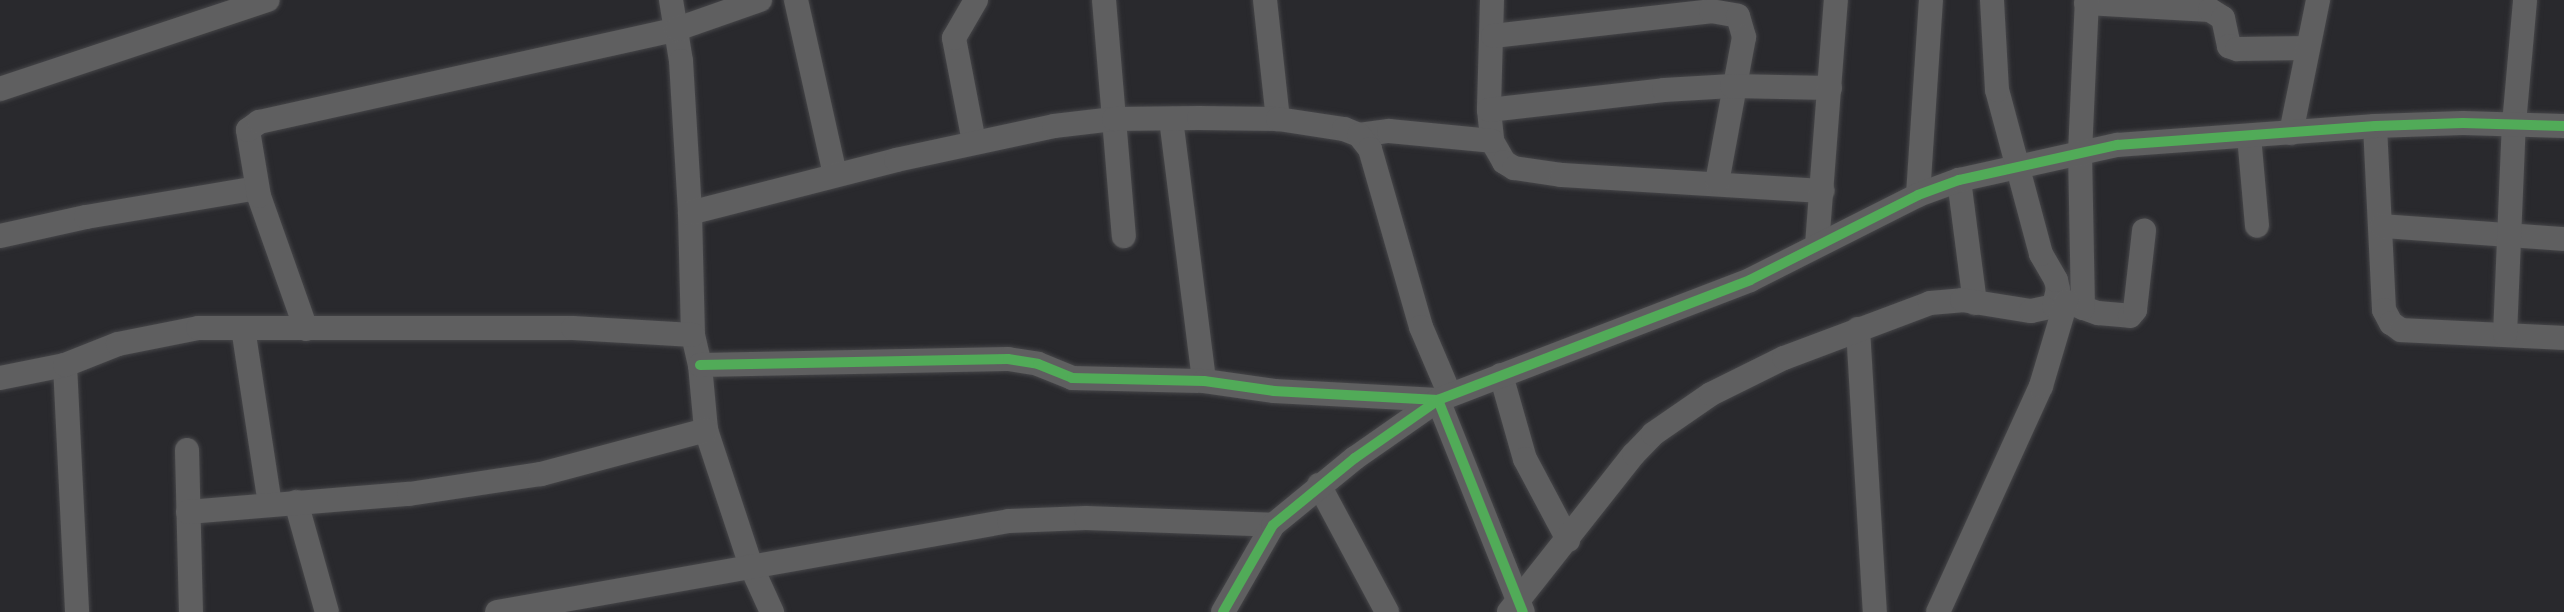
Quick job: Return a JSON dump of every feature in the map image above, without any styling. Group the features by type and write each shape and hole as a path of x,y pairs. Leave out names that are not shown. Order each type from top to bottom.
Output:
{"street":[{"path":"0,89 268,0"},
{"path":"671,0 677,29 690,213 693,335 700,365 706,430 751,566 772,612"},
{"path":"306,329 257,188 248,130 259,122 677,29 760,0"},
{"path":"796,0 835,175"},
{"path":"974,142 954,38 976,0"},
{"path":"1104,0 1124,236"},
{"path":"1265,0 1278,119"},
{"path":"1492,0 1489,110 1492,141 1504,162 1525,171 1823,191"},
{"path":"1817,245 1836,0"},
{"path":"1918,195 1931,0"},
{"path":"1992,0 1997,90 2041,254 2069,303"},
{"path":"2291,133 2318,0"},
{"path":"2505,335 2514,124 2525,0"},
{"path":"1938,612 2041,386 2069,303 2080,153 2086,1 2210,10 2219,13 2229,46 2237,49 2307,48"},
{"path":"1493,36 1728,11 1738,16 1744,37 1732,86 1717,182"},
{"path":"1489,110 1664,90 1732,86 1830,88"},
{"path":"690,213 974,142 1114,119 1278,119 1344,129 1359,135 1397,131 1492,141"},
{"path":"1171,119 1204,381"},
{"path":"2375,126 2384,310 2391,323 2401,330 2564,338"},
{"path":"1223,612 1273,525 1319,485 1444,398 1750,280 1918,195 1959,180 2117,145 2375,126 2564,126"},
{"path":"1359,135 1370,149 1421,327 1517,609"},
{"path":"2249,136 2257,226"},
{"path":"1959,180 1975,303"},
{"path":"0,236 86,217 257,188"},
{"path":"2382,226 2564,239"},
{"path":"1517,609 1634,454 1679,414 1784,358 1930,303 1962,300 2031,311 2069,303 2121,317 2130,316 2135,310 2144,231"},
{"path":"0,378 65,365 131,341 198,328 573,328 693,335"},
{"path":"243,328 270,504"},
{"path":"1858,329 1875,612"},
{"path":"700,365 1008,359 1038,364 1072,378 1204,381 1274,391 1444,398"},
{"path":"65,365 77,612"},
{"path":"1501,375 1525,459 1568,540"},
{"path":"188,512 409,494 541,474 706,430"},
{"path":"187,450 191,612"},
{"path":"1319,485 1386,612"},
{"path":"296,502 327,612"},
{"path":"497,612 1009,521 1086,518 1273,525"}],"cycle path":[{"path":"1223,612 1273,525 1355,458 1438,400 1750,280 1918,195 1959,180 2117,145 2375,126 2463,123 2564,126"},
{"path":"700,365 1008,359 1038,364 1072,378 1204,381 1274,391 1438,400 1523,612"}]}
